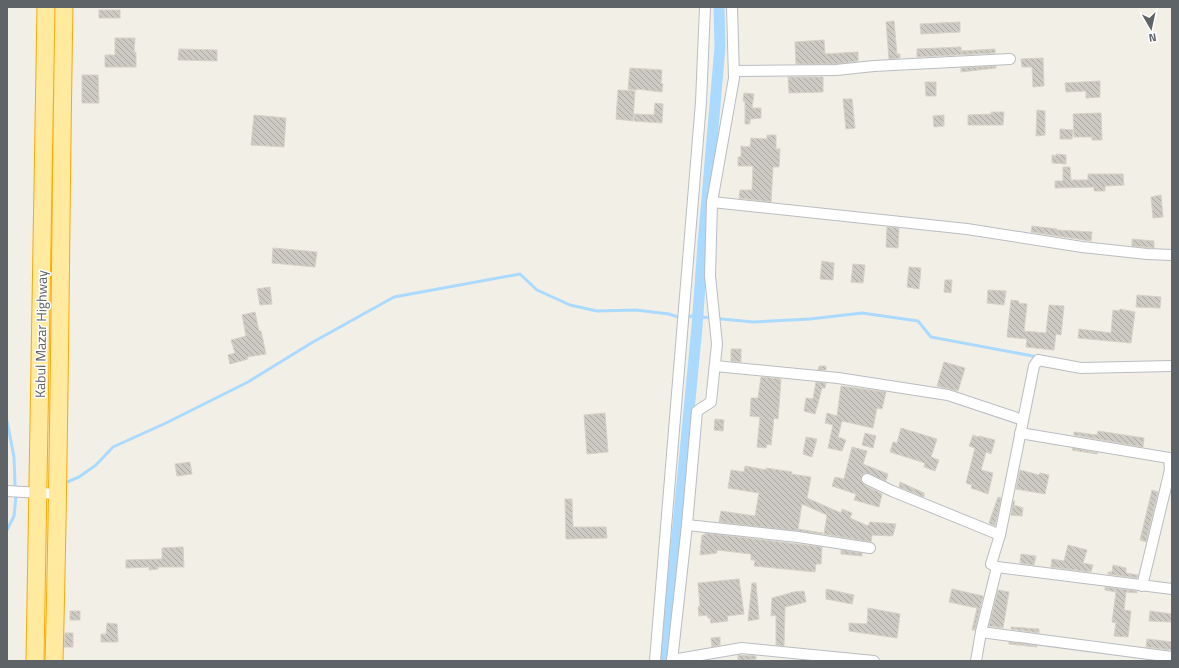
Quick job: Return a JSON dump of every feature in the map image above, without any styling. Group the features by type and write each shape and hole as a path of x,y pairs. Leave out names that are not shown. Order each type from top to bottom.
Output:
{"highway":[{"name":"Kabul Mazar Highway","path":"35,661 46,7"},
{"name":"Kabul Mazar Highway","path":"54,661 58,494 60,184 64,7"}],"street":[{"path":"656,661 700,110 705,7"},
{"path":"732,7 734,78 712,202 710,276 717,344 715,366 711,402 697,411 687,525 672,661 742,648 874,661"},
{"path":"734,71 836,70 874,66 1010,59"},
{"path":"712,202 967,229 1082,246 1147,254 1172,255"},
{"path":"1172,366 1081,368 1038,360 1034,366 1000,534 991,564 998,567 1172,589"},
{"path":"715,366 838,378 948,395 1023,420"},
{"path":"1020,433 1169,458 1170,470 1142,586"},
{"path":"867,479 902,495 1000,534"},
{"path":"7,491 58,494"},
{"path":"687,525 798,537 870,548"},
{"path":"976,661 981,632 998,567"},
{"path":"981,632 1172,657"}],"building":[{"path":"99,10 120,10 120,18 99,18"},
{"path":"894,21 897,54 900,54 900,58 889,59 886,22"},
{"path":"960,22 960,32 921,34 920,24"},
{"path":"115,38 135,38 134,52 136,52 136,67 105,67 105,55 115,55"},
{"path":"824,40 825,54 858,52 858,61 836,64 796,64 795,42"},
{"path":"961,47 961,51 995,49 995,53 917,57 917,49"},
{"path":"179,49 217,50 217,61 178,60"},
{"path":"1043,58 1044,86 1033,87 1032,67 1022,67 1021,59"},
{"path":"996,66 996,68 961,72 961,68"},
{"path":"630,68 662,70 662,92 628,89"},
{"path":"82,75 98,75 99,103 82,103"},
{"path":"788,77 823,77 823,92 789,93"},
{"path":"1100,81 1100,97 1086,98 1086,91 1066,92 1065,83"},
{"path":"925,82 936,82 936,96 926,96"},
{"path":"618,90 635,91 633,121 616,119"},
{"path":"744,93 754,94 752,108 761,108 761,118 750,119 750,124 745,124 745,102 743,101"},
{"path":"843,99 852,99 855,128 846,129"},
{"path":"655,103 663,104 662,123 634,121 634,114 654,115"},
{"path":"1037,110 1045,111 1045,135 1036,136"},
{"path":"991,112 1004,112 1003,125 968,125 968,115 992,114"},
{"path":"1101,113 1102,140 1092,140 1092,137 1074,137 1073,114"},
{"path":"254,115 286,118 284,147 251,145"},
{"path":"944,115 944,126 934,127 933,116"},
{"path":"1060,129 1073,130 1072,139 1060,139"},
{"path":"767,135 776,135 776,149 780,149 779,167 773,167 771,202 739,198 740,190 752,190 753,166 738,166 738,157 741,157 741,146 750,147 751,138 767,139"},
{"path":"1056,154 1066,155 1066,164 1052,163 1052,155 1056,156"},
{"path":"1063,167 1070,167 1071,180 1088,180 1088,174 1123,174 1124,185 1105,186 1105,191 1094,191 1094,187 1055,188 1055,181 1063,181"},
{"path":"1161,195 1163,217 1153,218 1151,197"},
{"path":"1032,226 1057,230 1092,232 1091,241 1031,232"},
{"path":"887,227 899,228 898,248 886,247"},
{"path":"1132,239 1154,241 1154,248 1132,246"},
{"path":"273,248 317,252 315,267 272,263"},
{"path":"822,261 834,263 833,280 820,279"},
{"path":"853,264 865,265 863,283 851,282"},
{"path":"909,267 921,268 919,289 907,287"},
{"path":"945,280 952,280 951,293 944,292"},
{"path":"270,287 272,304 260,305 257,289"},
{"path":"988,290 1006,291 1004,305 987,303"},
{"path":"1137,295 1161,297 1160,308 1136,307"},
{"path":"1011,300 1019,301 1018,303 1027,304 1024,331 1046,333 1049,305 1064,306 1061,335 1056,334 1054,350 1026,347 1027,339 1007,337"},
{"path":"1120,309 1135,312 1131,343 1078,338 1079,329 1111,333 1113,310 1119,311"},
{"path":"255,312 266,354 247,357 248,359 230,364 228,355 235,353 231,340 246,336 242,315"},
{"path":"731,349 741,349 741,362 731,361"},
{"path":"944,362 965,368 958,391 937,386"},
{"path":"819,366 826,366 826,370 818,370"},
{"path":"761,377 781,379 778,419 774,418 771,445 767,444 766,448 757,447 760,417 750,416 751,398 758,398"},
{"path":"816,382 826,383 825,388 822,388 815,414 804,411 806,398 813,399"},
{"path":"841,386 886,392 882,409 877,408 873,428 842,421 838,437 846,440 842,451 828,448 833,425 825,423 827,413 837,416"},
{"path":"605,413 608,452 587,454 584,415"},
{"path":"715,419 724,420 723,431 714,430"},
{"path":"901,428 937,439 931,457 939,460 935,471 924,467 925,463 890,452 893,442 897,443"},
{"path":"1098,431 1144,438 1143,447 1074,435 1074,432 1097,435"},
{"path":"865,433 876,436 873,448 862,445"},
{"path":"973,435 995,440 991,454 986,452 981,470 993,473 988,494 971,488 972,485 966,483 975,448 969,446"},
{"path":"806,437 817,439 812,457 803,454"},
{"path":"852,447 867,451 863,464 888,474 886,481 867,473 864,473 861,477 864,485 882,494 879,507 854,500 856,494 832,486 835,477 844,479"},
{"path":"1073,448 1098,453 1072,450"},
{"path":"190,462 192,474 177,476 175,464"},
{"path":"745,466 766,470 766,468 792,472 791,474 811,477 807,498 841,513 842,509 852,513 850,518 868,526 870,522 896,524 893,535 872,535 871,542 824,534 827,515 802,504 798,529 823,534 719,522 721,511 755,516 759,493 728,488 731,470 744,472"},
{"path":"1020,470 1039,475 1040,473 1049,475 1045,494 1016,489"},
{"path":"900,482 924,493 924,497 899,487"},
{"path":"1152,490 1158,492 1146,542 1140,540"},
{"path":"998,497 1001,498 995,526 989,523"},
{"path":"565,499 572,499 573,527 606,527 607,538 566,539"},
{"path":"1013,501 1015,501 1014,505 1023,508 1022,516 1011,515"},
{"path":"705,533 822,547 821,564 816,564 815,572 754,566 755,560 751,560 751,554 717,550 717,553 700,555 702,535 705,535"},
{"path":"1068,545 1087,550 1083,563 1093,565 1091,572 1051,567 1052,559 1064,561"},
{"path":"183,547 184,567 158,567 158,569 149,570 149,567 126,568 126,560 162,559 162,548"},
{"path":"841,550 862,553 862,556 841,554"},
{"path":"1021,554 1036,556 1034,565 1020,563"},
{"path":"1113,565 1126,568 1126,573 1138,575 1137,578 1108,574 1108,572 1112,572"},
{"path":"739,579 744,614 727,616 728,621 711,623 710,618 708,618 707,615 699,616 698,607 700,606 698,583"},
{"path":"752,583 756,583 759,619 748,621"},
{"path":"1105,587 1137,591 1137,593 1126,592 1124,610 1131,611 1128,637 1114,636 1116,623 1112,622 1116,592 1105,590"},
{"path":"826,589 854,595 852,604 826,599"},
{"path":"952,589 983,596 975,630 972,630 977,608 949,602"},
{"path":"998,590 1009,592 1003,628 989,626"},
{"path":"804,591 806,602 785,607 784,646 776,645 776,615 771,616 772,598"},
{"path":"868,608 900,614 897,638 849,631 849,623 867,624"},
{"path":"70,611 80,611 80,620 70,620"},
{"path":"1150,611 1172,614 1172,622 1149,621"},
{"path":"107,623 117,624 118,642 101,642 101,634 106,634"},
{"path":"1011,627 1039,629 1039,633 1011,629"},
{"path":"65,633 73,633 73,647 64,647"},
{"path":"720,637 720,645 712,647 711,638"},
{"path":"1147,639 1172,642 1172,650 1146,647"},
{"path":"1009,642 1037,646 1037,647 1009,644"},
{"path":"738,655 756,656 756,659 738,661"}],"waterway":[{"path":"665,661 697,327 720,47 719,7"},
{"path":"67,482 79,477 96,465 113,447 166,423 248,382 313,342 394,297 520,274 537,290 570,305 597,311 636,310 669,314 684,319 691,316 753,322 810,319 862,313 918,321 931,337 1038,357"},
{"path":"7,421 14,457 15,485"},
{"path":"7,530 14,516 16,496"}]}
